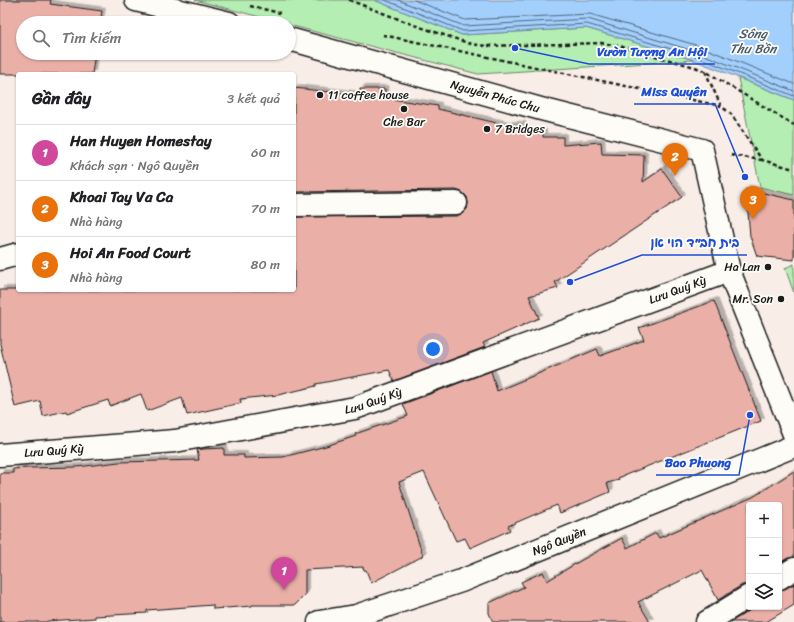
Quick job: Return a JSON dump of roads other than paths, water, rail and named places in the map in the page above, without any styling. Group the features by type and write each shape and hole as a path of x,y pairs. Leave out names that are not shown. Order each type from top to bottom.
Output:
{"street":[{"path":"136,0 201,16"},
{"name":"Nguyễn Phúc Chu","path":"296,41 541,109 702,150 729,272"},
{"path":"296,205 456,203"},
{"path":"0,259 16,255"},
{"path":"729,272 794,434"},
{"name":"Lưu Quý Kỳ","path":"0,455 175,441 355,408 729,272"},
{"name":"Ngô Quyền","path":"319,622 356,616 461,581 794,446"},
{"path":"782,576 794,569"},
{"path":"707,622 746,598"}],"water":[{"name":"Sông Thu Bồn","path":"374,0 794,0 794,100 694,60 586,28 462,35"}],"place":[{"name":"Vườn Tượng An Hội","path":"515,48"},
{"name":"11 coffee house","path":"320,95"},
{"name":"Che Bar","path":"404,109"},
{"name":"7 Bridges","path":"487,129"},
{"name":"Khoai Tay Va Ca","path":"675,176"},
{"name":"Miss Quyên","path":"745,177"},
{"name":"Hoi An Food Court","path":"753,219"},
{"name":"Ha Lan","path":"768,267"},
{"name":"בית חב\"ד הוי אן","path":"570,282"},
{"name":"Mr. Son","path":"781,299"},
{"name":"Bao Phuong","path":"750,415"},
{"name":"Han Huyen Homestay","path":"284,590"}]}
